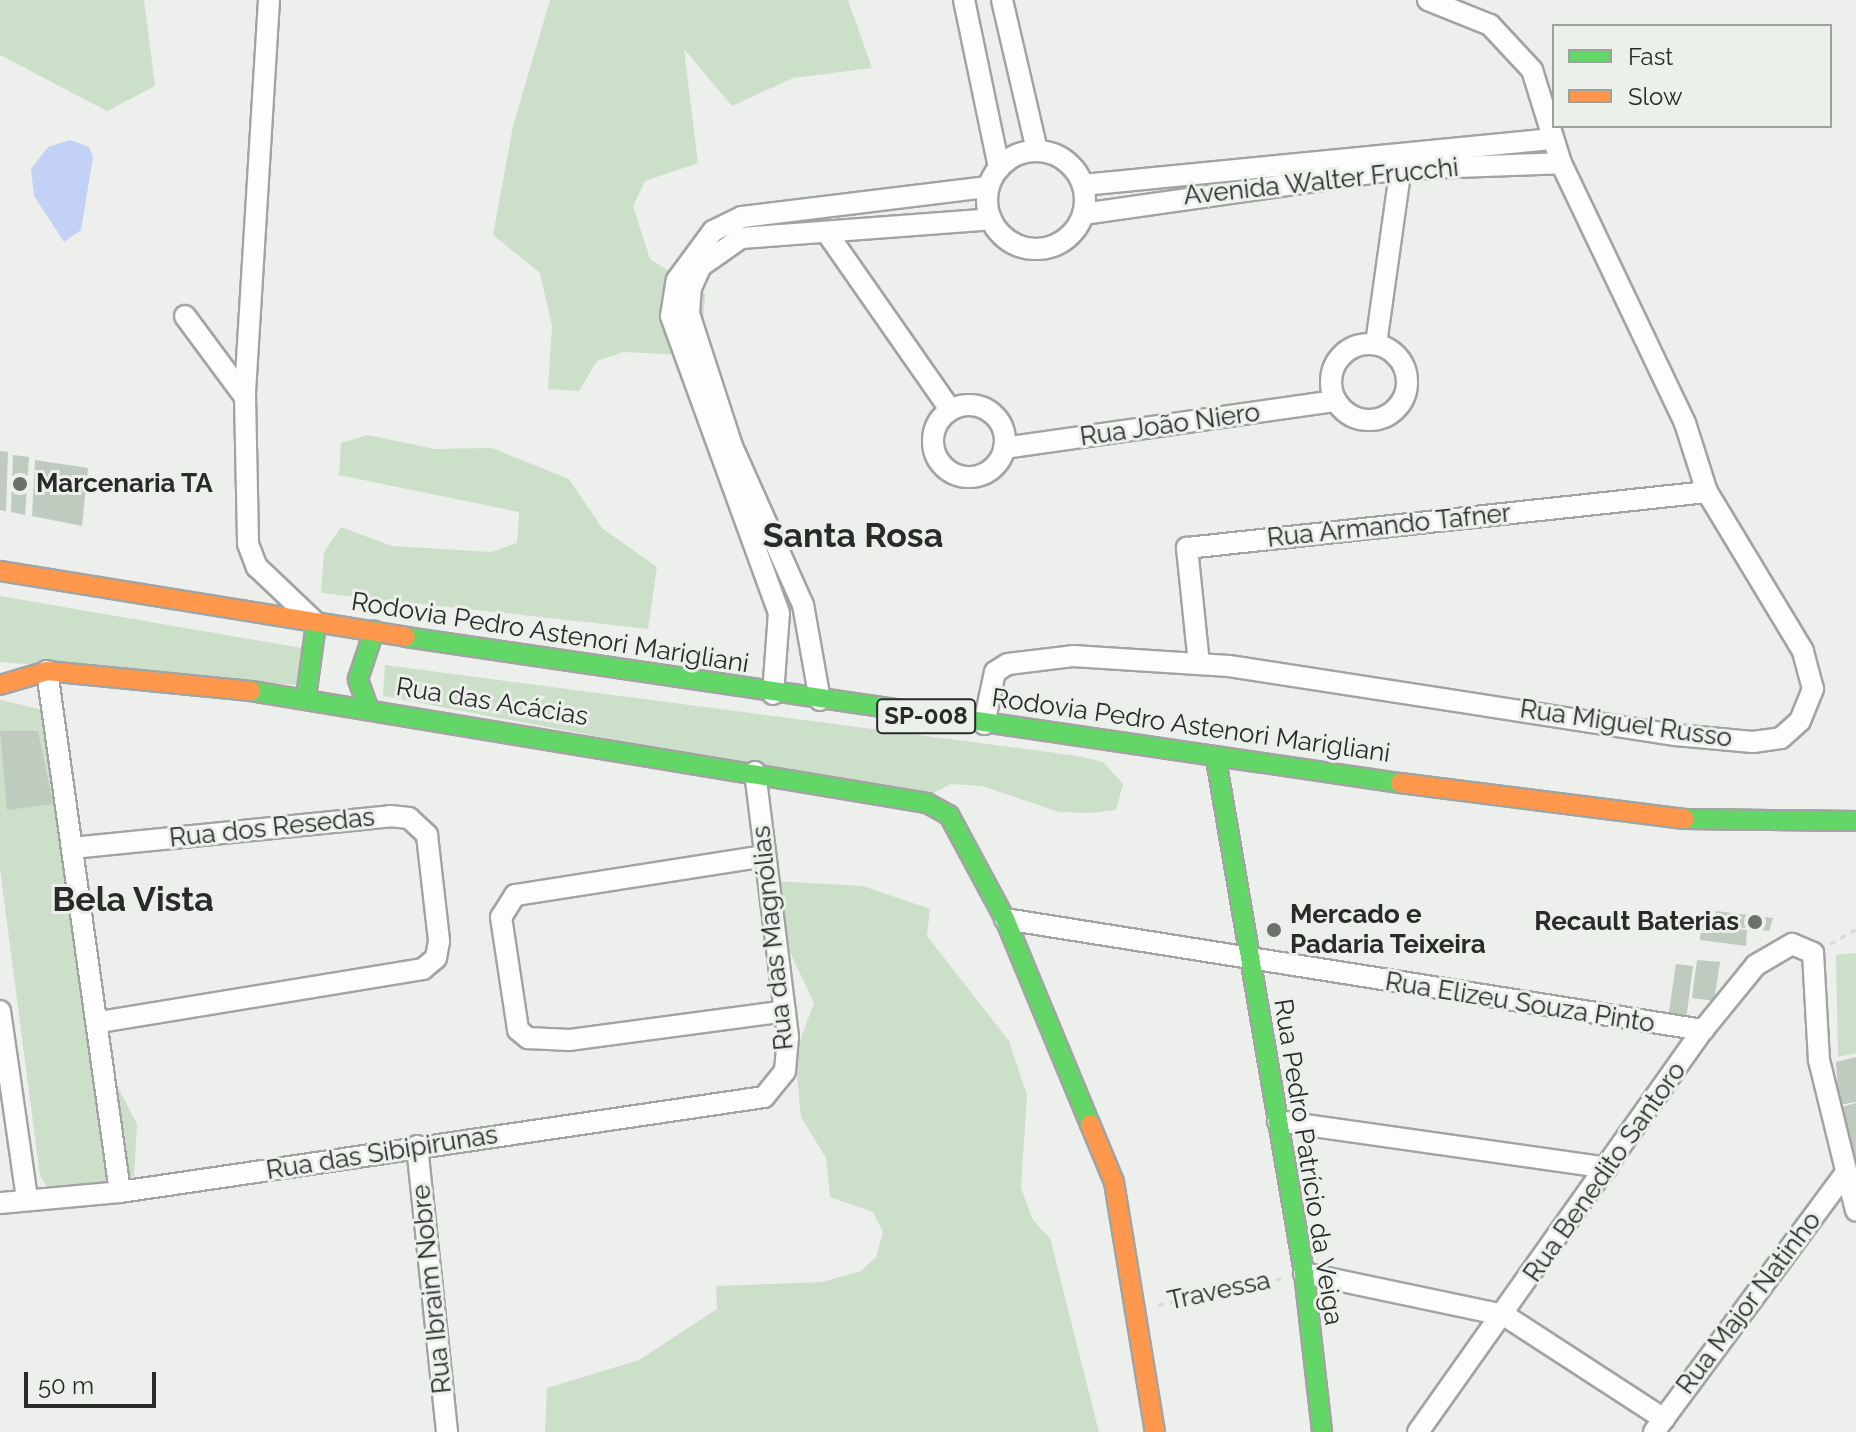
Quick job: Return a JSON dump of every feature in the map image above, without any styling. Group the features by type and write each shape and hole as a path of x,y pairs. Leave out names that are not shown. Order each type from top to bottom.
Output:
{"street":[{"path":"269,0 245,397 248,544 257,567 316,624 306,697"},
{"path":"964,0 999,168"},
{"path":"1002,0 1037,150"},
{"name":"Rua Miguel Russo","path":"984,724 988,687 1008,664 1073,656 1199,664 1676,735 1781,738 1800,721 1813,689 1803,651 1707,492 1685,423 1551,139 1532,70 1515,46 1490,25 1428,0"},
{"name":"Avenida Walter Frucchi","path":"1083,214 1551,139"},
{"path":"1037,150 1066,160 1083,185 1083,214 1069,237 1033,249 1011,242 991,219 988,187 999,168 1037,150"},
{"path":"1376,344 1401,161"},
{"name":"Avenida Walter Frucchi","path":"1083,185 1401,161 1561,163"},
{"path":"773,694 779,613 671,316 690,254 742,217 988,187"},
{"path":"820,700 803,605 732,446 689,314 691,288 701,266 741,238 991,219"},
{"path":"827,233 950,409"},
{"path":"185,316 245,397"},
{"path":"1376,344 1405,369 1399,406 1364,421 1336,401 1335,365 1352,348 1376,344"},
{"name":"Rua João Niero","path":"1004,448 1336,401"},
{"path":"950,409 988,410 1004,448 982,475 947,470 933,439 950,409"},
{"name":"Rua Armando Tafner","path":"1199,664 1187,548 1707,492"},
{"name":"Rodovia Pedro Astenori Marigliani","path":"1,571 316,624 773,694 1611,813 1740,823 1856,821"},
{"path":"779,613 803,605"},
{"path":"369,710 358,679 374,631"},
{"path":"0,685 47,671 120,1192"},
{"name":"Rua das Acácias","path":"47,671 306,697 927,803 949,815 1005,919"},
{"name":"Rua Pedro Patrício da Veiga","path":"1216,759 1247,962 1304,1273 1322,1432"},
{"name":"Rua das Magnólias","path":"755,772 785,1011 785,1071 764,1097"},
{"name":"Rua dos Resedas","path":"72,848 390,816 409,818 427,835 439,941 423,969 98,1022"},
{"path":"765,856 515,895 501,917 518,1030 528,1038 569,1040 785,1011"},
{"path":"1005,919 1114,1182 1155,1432"},
{"name":"Rua Elizeu Souza Pinto","path":"1005,919 1247,962 1703,1030"},
{"name":"Rua Benedito Santoro","path":"1418,1432 1504,1315 1703,1030 1756,965 1792,944 1813,953"},
{"path":"1813,953 1819,1060 1856,1211"},
{"path":"0,1011 27,1199"},
{"name":"Rua das Sibipirunas","path":"0,1203 120,1192 764,1097"},
{"path":"1278,1121 1607,1168"},
{"name":"Rua Ibraim Nobre","path":"417,1146 447,1432"},
{"name":"Rua Major Natinho","path":"1659,1425 1845,1174"},
{"path":"1304,1273 1504,1315 1659,1425"}],"path":[{"path":"1813,953 1856,929"},
{"name":"Travessa","path":"1135,1310 1304,1273"}],"green space":[{"path":"0,0 144,0 155,86 107,111 0,55"},
{"path":"550,0 848,0 872,68 793,78 732,106 684,49 698,163 645,181 633,206 650,259 705,294 703,325 686,355 623,352 597,361 579,391 548,389 552,326 540,273 493,235 513,126"},
{"path":"368,435 435,449 492,448 569,479 602,528 657,567 648,629 321,593 324,552 341,527 392,546 491,552 517,543 519,512 339,475 341,443"},
{"path":"0,596 313,650 310,686 0,662"},
{"path":"385,665 1078,756 1103,762 1123,784 1116,810 1090,813 1059,812 982,786 951,784 924,798 383,696"},
{"path":"0,700 44,710 79,975 109,1070 137,1124 134,1176 80,1204 54,1197 40,1176 0,869"},
{"path":"774,881 863,886 930,909 927,936 1009,1041 1027,1095 1021,1188 1033,1220 1050,1238 1099,1432 545,1432 547,1388 639,1360 717,1309 716,1286 822,1282 861,1271 876,1257 883,1232 873,1212 830,1197 826,1158 801,1117 795,1054 814,1003 786,944"},
{"path":"1856,953 1856,1053 1838,1057 1836,955"}],"water":[{"path":"70,140 89,147 93,157 81,230 64,242 34,196 31,169 48,147"}],"building":[{"path":"0,451 8,452 6,511 0,510"},
{"name":"Marcenaria TA","path":"13,455 29,457 25,515 11,512"},
{"path":"35,460 88,468 82,526 32,516"},
{"path":"0,731 38,731 53,804 7,810"},
{"path":"1716,911 1773,918 1769,931 1714,924"},
{"path":"1701,925 1747,930 1746,946 1700,940"},
{"path":"1697,960 1720,962 1714,1001 1692,998"},
{"path":"1676,964 1693,966 1686,1020 1668,1018"},
{"path":"1856,1057 1856,1102 1839,1105 1836,1062"},
{"path":"1856,1103 1856,1159 1838,1108"}],"traffic: fast":[{"path":"306,697 316,624"},
{"path":"369,710 358,679 374,631"},
{"path":"406,637 1400,783"},
{"path":"251,691 927,803 949,815 1005,919 1090,1124"},
{"path":"1216,759 1304,1273 1322,1432"},
{"path":"1685,819 1856,821"}],"traffic: slow":[{"path":"0,571 406,637"},
{"path":"0,685 47,671 251,691"},
{"path":"1400,783 1685,819"},
{"path":"1090,1124 1114,1182 1155,1432"}],"place":[{"name":"Marcenaria TA","path":"20,484"},
{"name":"Recault Baterias","path":"1755,922"},
{"name":"Mercado e Padaria Teixeira","path":"1274,930"}],"district":[{"name":"Santa Rosa","path":"853,536"},
{"name":"Bela Vista","path":"133,900"}]}
